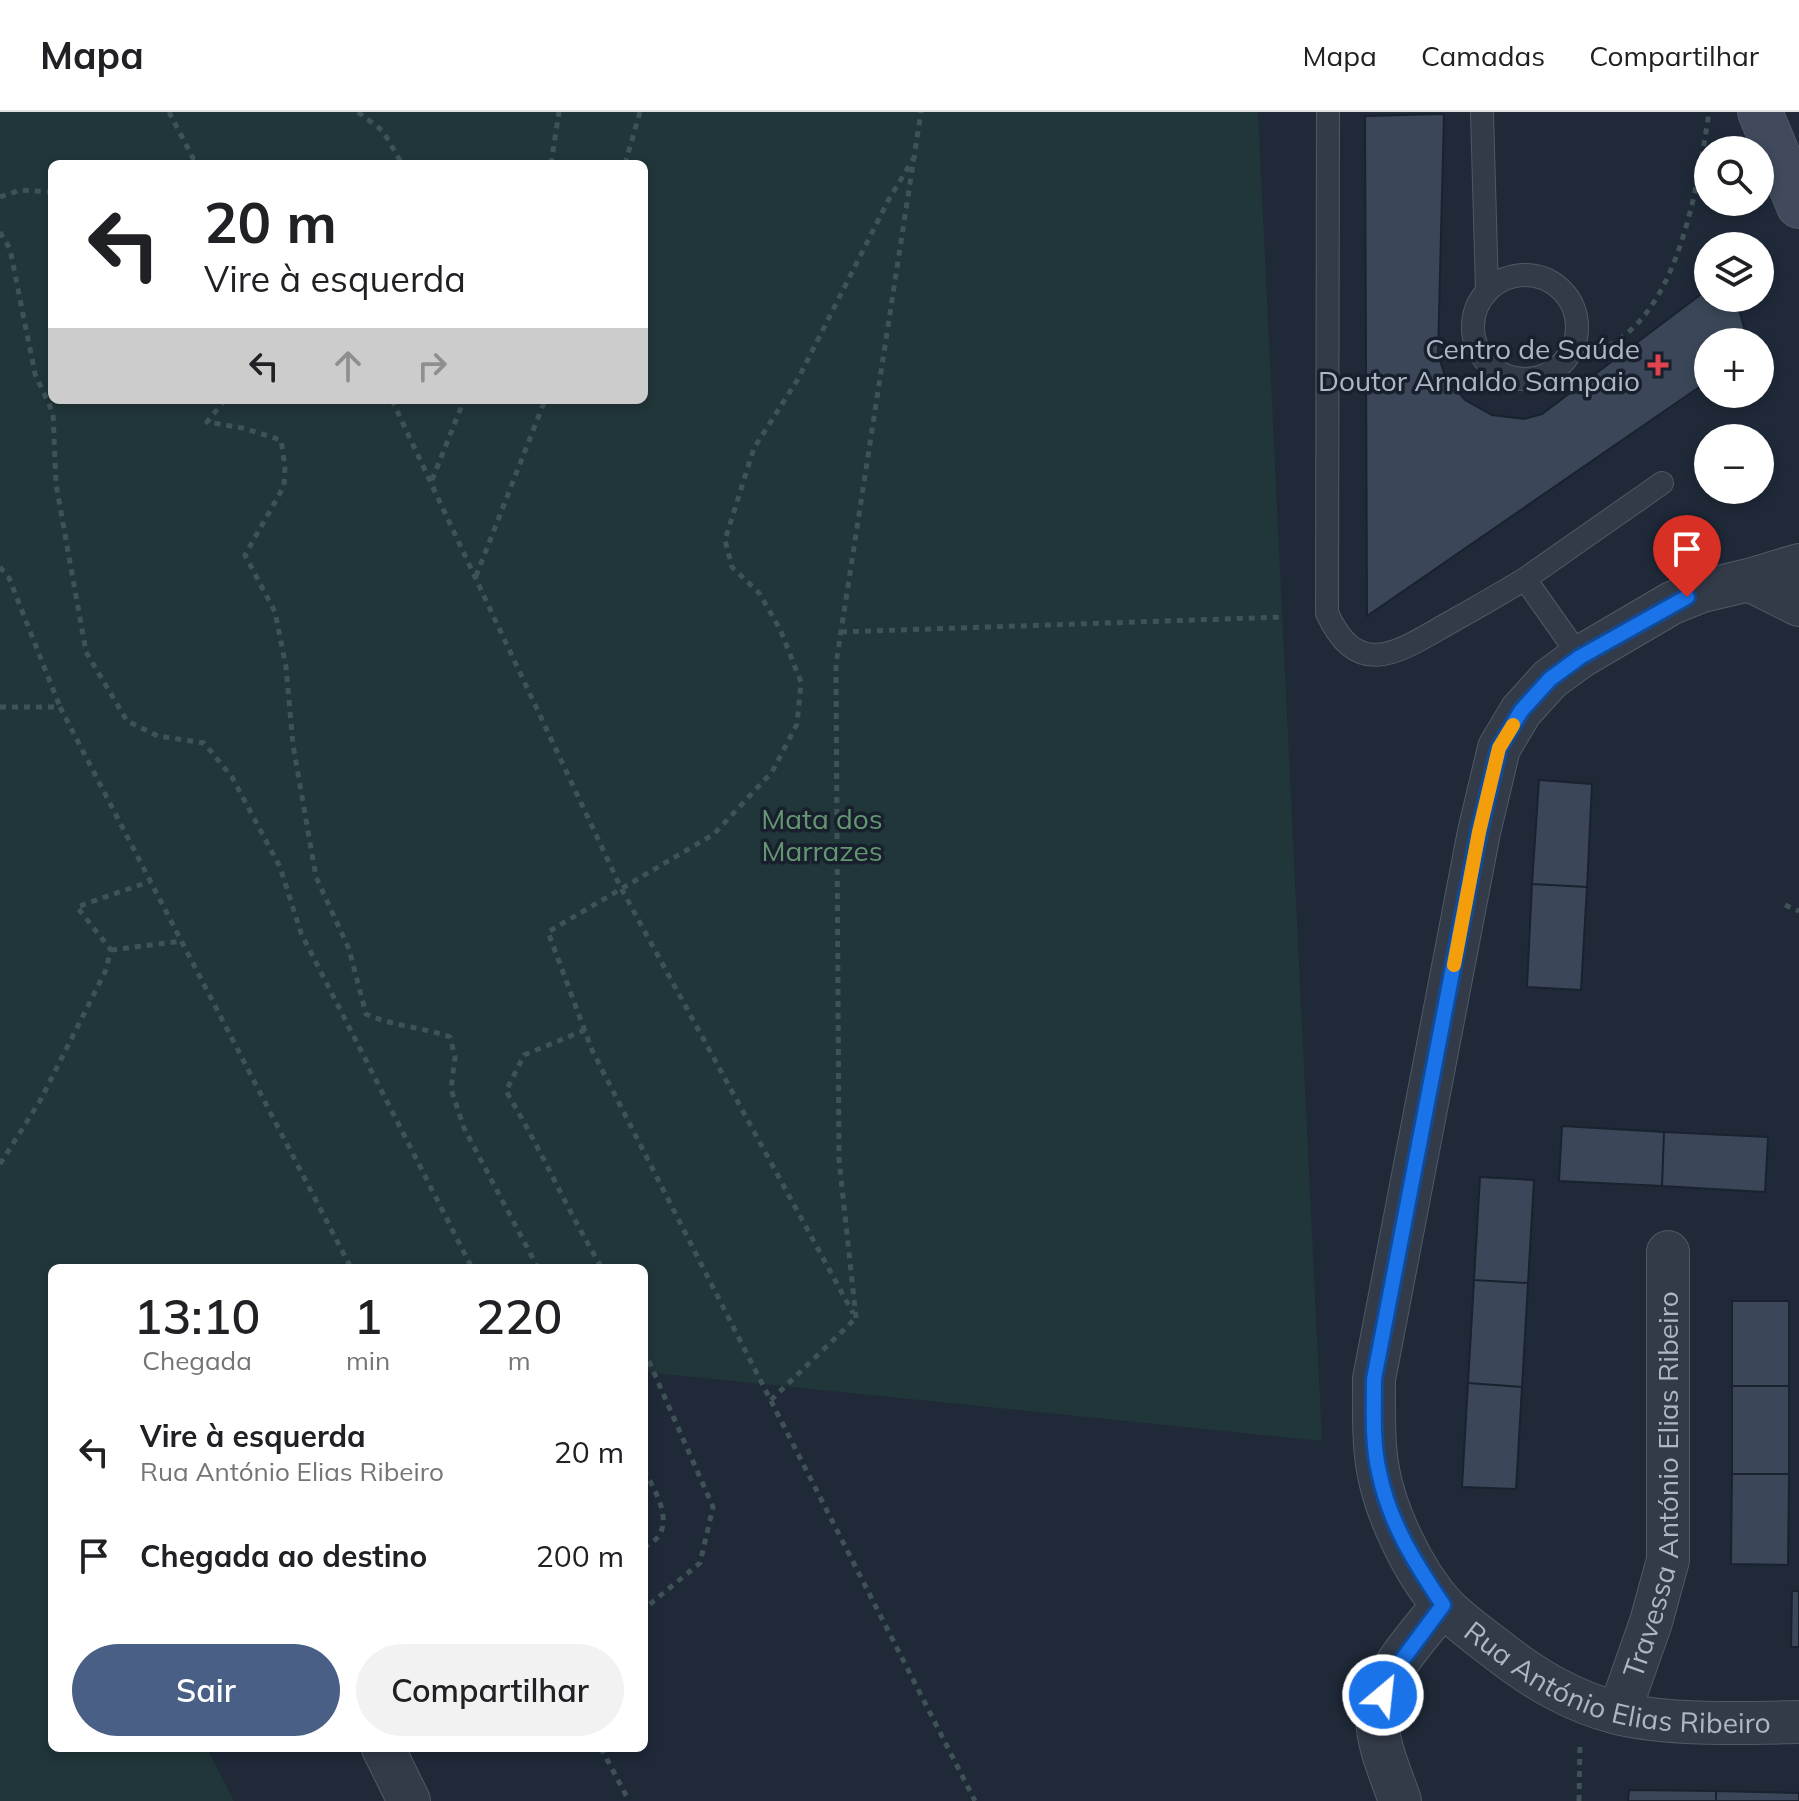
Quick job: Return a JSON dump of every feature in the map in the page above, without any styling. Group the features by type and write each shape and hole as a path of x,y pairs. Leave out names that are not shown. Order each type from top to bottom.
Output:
{"main road":[{"path":"1760,112 1799,206"}],"street":[{"name":"Rua António Elias Ribeiro","path":"1799,565 1702,591 1672,603 1580,657 1550,679 1531,700 1499,748 1479,832 1374,1379 1378,1471 1392,1516 1410,1556 1443,1605 1524,1671 1567,1696 1600,1707 1735,1723 1799,1722"},
{"path":"1749,580 1799,605"},
{"name":"Travessa António Elias Ribeiro","path":"1600,1707 1651,1622 1668,1560 1668,1252"},
{"path":"1400,1801 1381,1740 1378,1711 1388,1679 1443,1605"},
{"path":"385,1752 409,1801"}],"lane":[{"path":"1328,112 1327,613 1336,634 1352,649 1372,654 1398,653 1525,579 1662,483"},
{"path":"1482,112 1487,292"},
{"path":"1526,274 1543,277 1570,298 1578,331 1574,348 1564,363 1550,374 1534,379 1516,379 1500,374 1486,363 1472,331 1475,313 1493,285 1508,277 1526,274"},
{"path":"1525,579 1580,657"}],"path":[{"path":"169,112 192,160"},
{"path":"358,112 383,131 400,160"},
{"path":"552,160 559,112"},
{"path":"626,160 640,112"},
{"path":"856,1318 839,1160 836,664 921,112"},
{"path":"1564,363 1602,349 1627,334 1651,305 1671,272 1697,190 1709,112"},
{"path":"915,156 889,199 798,379 754,448 725,540 732,567 759,593 780,629 801,682 797,724 772,772 714,834 548,932 592,1050 975,1801"},
{"path":"0,197 20,190 48,192"},
{"path":"0,232 10,249 35,374 48,402"},
{"path":"49,404 53,413 56,484 86,652 127,721 158,736 204,743 232,777 280,867 301,933 470,1264"},
{"path":"222,404 207,422 243,428 281,440 284,486 245,555 275,612 286,667 293,745 316,877 349,949 366,1014 384,1022 423,1027 450,1037 455,1057 451,1089 464,1128 536,1264"},
{"path":"394,404 621,888 856,1318"},
{"path":"432,481 462,404"},
{"path":"476,576 543,404"},
{"path":"0,567 9,578 60,707 349,1264"},
{"path":"841,632 1283,617"},
{"path":"0,707 60,707"},
{"path":"111,950 77,907 151,881"},
{"path":"1785,905 1799,911"},
{"path":"111,950 182,941"},
{"path":"0,1164 40,1101 105,972 111,950"},
{"path":"585,1030 524,1055 506,1091 600,1264"},
{"path":"771,1400 856,1318"},
{"path":"648,1359 713,1507 700,1563 648,1606"},
{"path":"648,1478 662,1504 662,1528 654,1542 648,1545"},
{"path":"1579,1801 1600,1707"},
{"path":"603,1752 629,1801"}],"green space":[{"name":"Mata dos Marrazes","path":"0,112 1258,112 1322,1441 648,1372 648,1264 48,1264 48,1752 209,1752 234,1801 0,1801"}],"building":[{"name":"Centro de Saúde Doutor Arnaldo Sampaio","path":"1444,114 1438,354 1445,376 1465,400 1492,415 1524,419 1542,414 1694,300 1694,312 1740,312 1744,328 1694,328 1694,391 1367,616 1365,116"},
{"path":"1539,780 1592,784 1587,887 1532,884"},
{"path":"1532,884 1587,887 1581,990 1527,987"},
{"path":"1562,1126 1664,1132 1662,1186 1559,1181"},
{"path":"1664,1132 1768,1137 1765,1192 1662,1186"},
{"path":"1480,1177 1534,1180 1528,1283 1474,1280"},
{"path":"1474,1280 1528,1283 1522,1387 1468,1383"},
{"path":"1732,1301 1789,1301 1789,1386 1732,1386"},
{"path":"1468,1383 1522,1387 1516,1489 1462,1487"},
{"path":"1732,1386 1789,1386 1789,1474 1732,1474"},
{"path":"1732,1474 1789,1474 1788,1565 1731,1564"},
{"path":"1792,1591 1799,1591 1799,1647 1791,1647"},
{"path":"1629,1790 1716,1791 1716,1801 1628,1801"},
{"path":"1716,1791 1799,1793 1799,1801 1716,1801"}],"slow traffic":[{"path":"1454,965 1479,832 1499,748 1513,725"}],"place":[{"name":"Centro de Saúde Doutor Arnaldo Sampaio","path":"1658,365"}],"route":[{"path":"1383,1695 1388,1679 1443,1605 1410,1556 1392,1516 1378,1471 1374,1379 1479,832 1499,748 1521,711 1550,679 1580,657 1687,597"}]}
